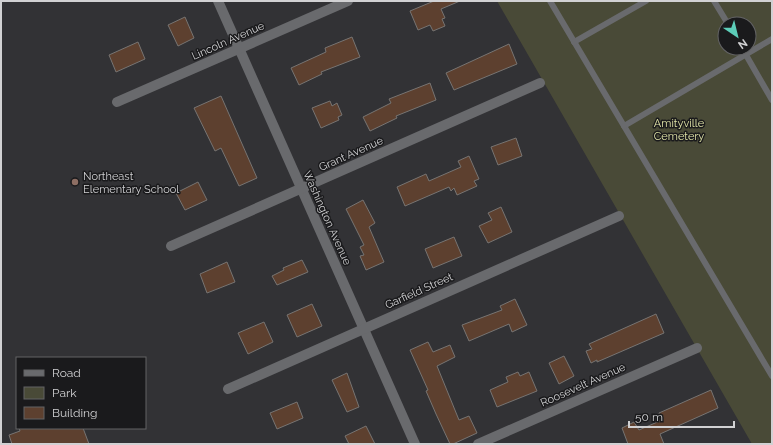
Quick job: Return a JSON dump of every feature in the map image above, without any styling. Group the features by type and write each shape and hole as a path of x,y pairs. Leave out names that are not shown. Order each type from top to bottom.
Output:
{"street":[{"name":"Washington Avenue","path":"218,1 300,189 415,444"},
{"name":"Lincoln Avenue","path":"117,102 348,1"},
{"name":"Grant Avenue","path":"171,246 540,83"},
{"name":"Garfield Street","path":"228,389 619,216"},
{"name":"Roosevelt Avenue","path":"478,444 697,348"}],"lane":[{"path":"550,1 772,376"},
{"path":"574,42 646,1"},
{"path":"714,1 723,16"},
{"path":"757,48 772,39"},
{"path":"624,126 743,56"},
{"path":"746,56 772,100"}],"green space":[{"name":"Amityville Cemetery","path":"497,1 772,1 772,444 752,444"}],"building":[{"path":"434,1 460,1 441,9 445,18 442,19 445,26 433,31 430,25 418,30 410,11"},
{"path":"185,17 194,38 178,46 168,25"},
{"path":"352,37 360,57 321,72 322,74 299,85 291,68 326,52 325,48"},
{"path":"138,42 145,59 116,72 109,55"},
{"path":"509,44 517,64 454,90 446,73"},
{"path":"430,83 436,100 396,116 397,118 370,131 363,117 391,103 389,99"},
{"path":"221,96 257,178 239,186 221,148 215,151 194,108"},
{"path":"330,101 332,106 337,103 342,115 338,117 339,120 321,128 312,108"},
{"path":"516,138 522,156 498,165 491,147"},
{"path":"469,156 479,179 474,181 477,186 457,195 454,188 451,191 449,187 405,206 397,187 426,174 429,181 461,167 458,161"},
{"path":"198,182 207,200 185,210 176,193"},
{"path":"363,200 375,223 369,227 384,262 366,270 360,256 364,255 360,247 364,245 346,209"},
{"path":"501,207 512,232 488,243 479,226 492,220 488,213"},
{"path":"454,237 462,256 433,268 425,249"},
{"path":"302,260 308,272 277,285 272,276 284,270 283,268"},
{"path":"227,262 235,282 207,293 200,274"},
{"path":"515,299 527,325 512,332 509,324 469,341 462,325 502,310 500,306"},
{"path":"312,304 322,326 297,337 287,315"},
{"path":"656,314 664,333 597,362 597,360 591,363 586,351 592,349 589,344"},
{"path":"264,322 273,342 248,354 238,333"},
{"path":"428,342 433,352 450,345 455,357 437,366 459,420 469,416 477,433 453,444 450,444 436,414 426,391 428,390 410,350"},
{"path":"564,356 574,376 559,384 549,363"},
{"path":"518,372 520,376 529,372 537,391 497,407 490,390 508,382 506,377"},
{"path":"347,373 359,407 347,412 332,380"},
{"path":"711,390 718,408 660,434 664,444 628,444 622,428 634,422 639,430 662,420 659,413"},
{"path":"297,402 303,418 277,429 270,413"},
{"path":"366,426 375,444 349,444 345,436"},
{"path":"19,429 83,429 89,444 12,444 9,435 20,431"}],"place":[{"name":"Northeast Elementary School","path":"75,182"}]}
